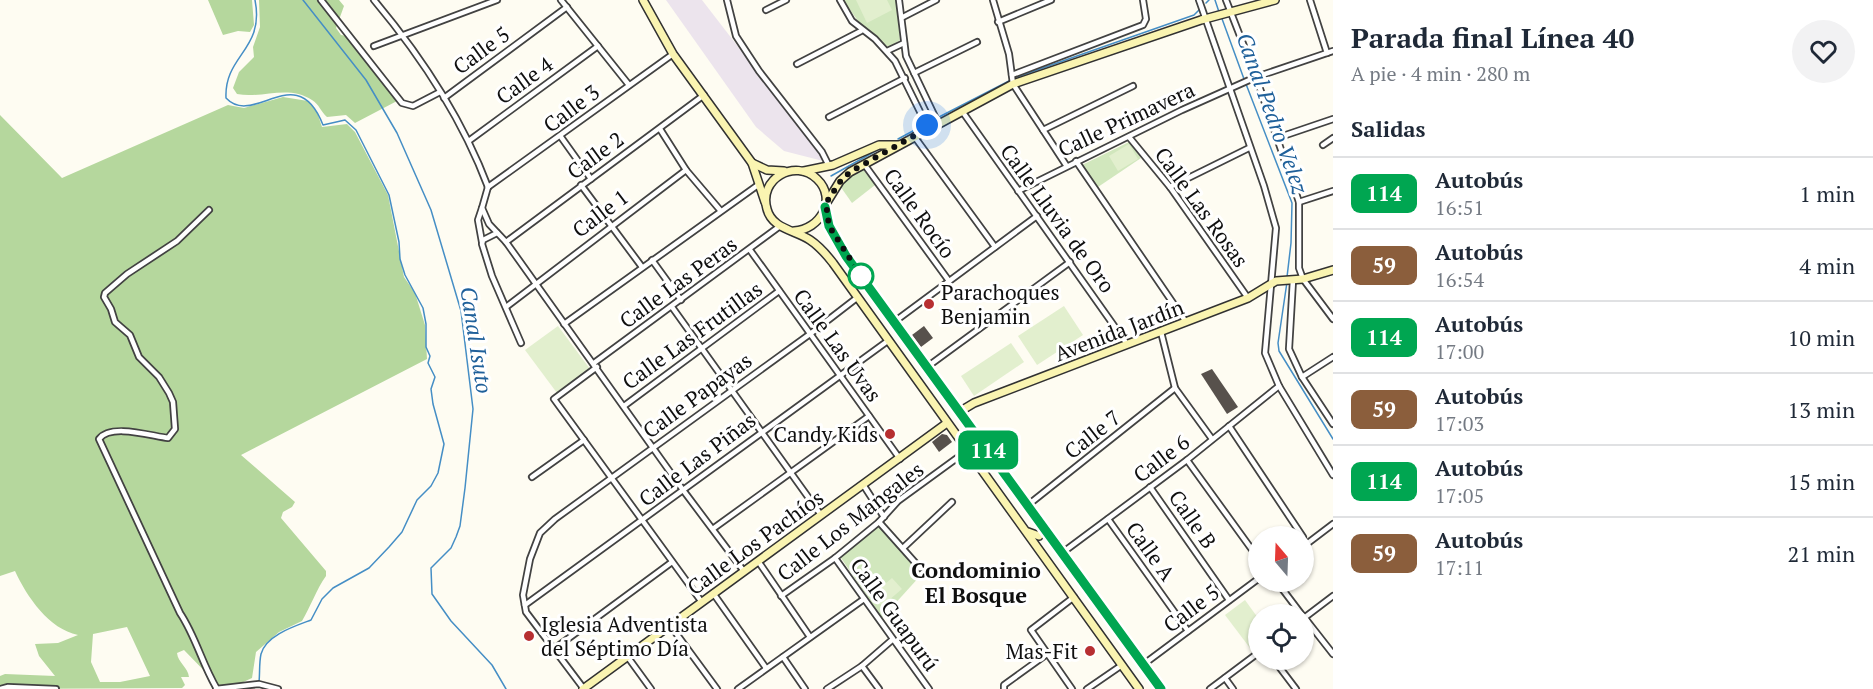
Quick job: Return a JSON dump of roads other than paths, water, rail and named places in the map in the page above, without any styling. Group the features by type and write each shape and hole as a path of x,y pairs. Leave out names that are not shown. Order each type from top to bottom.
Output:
{"main road":[{"path":"643,0 672,54 752,163 770,217 780,226 812,241 833,263 1139,689"},
{"path":"794,231 811,228 818,221 840,182 864,164 914,136 936,120 962,111 1013,84 1209,18 1275,0"},
{"path":"752,163 767,170 803,171 829,166 879,145 899,145"},
{"path":"766,203 771,183 776,176 790,171"},
{"path":"803,171 811,174 823,187 829,226 846,256 1161,689"},
{"path":"833,263 838,256 846,256"},
{"name":"Avenida Jardín","path":"959,412 974,403 1248,298 1274,282 1303,279 1333,270"},
{"name":"Calle Los Pachíos","path":"583,689 743,570 864,486 947,423"},
{"path":"1026,530 1039,536 1044,530 1042,525"},
{"path":"1038,548 1037,543 1041,538 1052,540"}],"street":[{"path":"321,0 402,103 413,106 440,92"},
{"path":"374,0 404,34 470,140 488,187 478,219 482,242 492,276 521,343"},
{"path":"374,46 498,0"},
{"path":"561,0 629,85"},
{"path":"727,0 736,36 759,71 822,152 829,166"},
{"path":"766,10 786,0"},
{"path":"840,0 852,21 861,31 887,51 895,61 927,125"},
{"path":"899,0 903,17 906,56 936,120"},
{"path":"903,17 936,0"},
{"path":"993,0 1009,54 1013,84 1066,165"},
{"path":"998,22 1050,0"},
{"path":"1012,75 1143,25 1146,19 1143,0"},
{"path":"1199,0 1209,18 1276,228 1274,282 1265,347 1279,386 1333,475"},
{"path":"1226,0 1256,77 1299,202 1301,222 1298,262 1303,279 1333,319"},
{"path":"1310,0 1327,53"},
{"name":"Calle 5","path":"444,98 567,7"},
{"path":"797,64 861,31"},
{"path":"914,72 977,42"},
{"path":"887,51 904,43"},
{"name":"Calle 4","path":"470,140 598,46"},
{"name":"Calle Primavera","path":"1018,191 1066,165 1256,77 1333,51"},
{"name":"Calle 3","path":"488,187 561,137 672,54"},
{"path":"895,61 901,55 906,56"},
{"path":"829,117 905,78"},
{"path":"1044,130 1133,86"},
{"name":"Calle 2","path":"506,242 704,95"},
{"name":"Calle Lluvia de Oro","path":"962,111 1127,344"},
{"path":"1277,138 1333,119"},
{"path":"660,129 686,170 720,210"},
{"path":"914,136 994,247"},
{"path":"561,137 591,178"},
{"name":"Calle Las Rosas","path":"1129,137 1170,187 1248,298"},
{"path":"1323,145 1333,138"},
{"path":"1170,187 1249,148"},
{"path":"1076,161 1186,322"},
{"name":"Calle Rocío","path":"864,164 949,281"},
{"name":"Calle 1","path":"506,307 686,170"},
{"path":"581,185 642,267"},
{"path":"564,324 720,210 758,185"},
{"path":"1299,202 1333,191"},
{"name":"Calle Las Frutillas","path":"482,208 489,224 506,242 743,570"},
{"path":"209,210 177,241 128,274 105,292 104,297 115,322 130,335 139,357 159,377 169,393 173,402 175,429 168,438 137,432 107,433 101,437 99,442 180,613 192,631 208,674 217,689 259,684 278,689"},
{"path":"894,322 1037,216"},
{"name":"Calle Las Peras","path":"584,440 554,399 780,226"},
{"path":"482,242 497,233"},
{"name":"Calle Las Uvas","path":"750,250 900,459"},
{"path":"652,260 681,300"},
{"path":"927,367 1070,262"},
{"path":"1292,280 1289,349 1302,377 1333,424"},
{"name":"Calle Las Frutillas","path":"624,406 779,291"},
{"name":"Calle Papayas","path":"525,605 523,595 530,559 540,533 555,519 858,297"},
{"path":"672,307 821,515"},
{"path":"1161,332 1175,388 1212,439"},
{"name":"Calle Las Piñas","path":"525,605 889,340"},
{"path":"1302,377 1333,357"},
{"name":"Calle 6","path":"1062,553 1187,460 1279,386"},
{"name":"Calle 7","path":"1028,505 1175,388"},
{"path":"714,528 869,416"},
{"path":"1229,426 1296,526"},
{"path":"532,477 584,440 701,601"},
{"name":"Calle Los Mangales","path":"781,596 835,558 879,522 898,501 968,450"},
{"path":"1187,460 1248,544"},
{"path":"864,486 884,517"},
{"name":"Calle B","path":"1150,487 1230,600"},
{"path":"903,548 952,502"},
{"name":"Calle A","path":"1108,519 1188,631"},
{"path":"879,522 920,568"},
{"path":"1314,538 1333,524"},
{"name":"Calle Guapurú","path":"835,558 929,689"},
{"path":"758,561 810,637"},
{"path":"554,648 672,562"},
{"name":"Calle 5","path":"1144,663 1248,586"},
{"path":"713,593 766,668"},
{"path":"1314,609 1333,596"},
{"path":"1072,689 1031,630 1074,597"},
{"path":"738,689 864,599"},
{"path":"525,605 526,612 583,689"},
{"path":"670,625 717,689"},
{"path":"1314,631 1333,654"},
{"path":"827,689 862,666 892,640"},
{"path":"1004,689 1005,685 1047,654"},
{"path":"627,656 651,689"},
{"path":"783,657 805,689"},
{"path":"1210,689 1248,660"},
{"path":"1087,689 1122,665"},
{"path":"862,666 879,689"},
{"path":"1282,670 1296,689"},
{"path":"1225,678 1233,689"},
{"path":"0,689 8,687 56,689"}],"waterway":[{"path":"255,0 257,17 254,30 250,42 231,72 227,83 226,98 237,105 249,105 288,95 301,97 313,106 323,125 345,120 356,130 389,195 399,242 400,259 405,275 423,308 426,347 430,356 428,363 435,377 431,389 433,404 444,444 438,473 431,486 417,500 402,532 369,568 333,588 322,599 311,620 275,636 264,647 261,654 259,682"},
{"name":"Canal Isuto","path":"303,0 366,80 397,133 431,210 461,311 473,409 465,488 460,526 456,537 451,548 431,568 432,594 451,621 492,665 506,689"},
{"path":"1206,3 1209,0"},
{"name":"Canal Pedro Velez","path":"1215,0 1219,12"},
{"path":"1017,77 1194,15 1199,10"},
{"name":"Canal Pedro Velez","path":"1221,16 1244,79"},
{"path":"939,117 1009,81"},
{"name":"Canal Pedro Velez","path":"1246,84 1292,203 1287,277"},
{"path":"898,139 924,125"},
{"path":"831,176 881,148"},
{"name":"Canal Pedro Velez","path":"1287,282 1278,343 1279,351 1333,439"}],"place":[{"name":"Parachoques Benjamin","path":"929,304"},
{"name":"Candy Kids","path":"890,434"},
{"name":"Iglesia Adventista del Séptimo Día","path":"529,636"},
{"name":"Mas-Fit","path":"1090,651"}],"district":[{"name":"Condominio El Bosque","path":"976,582"}]}
